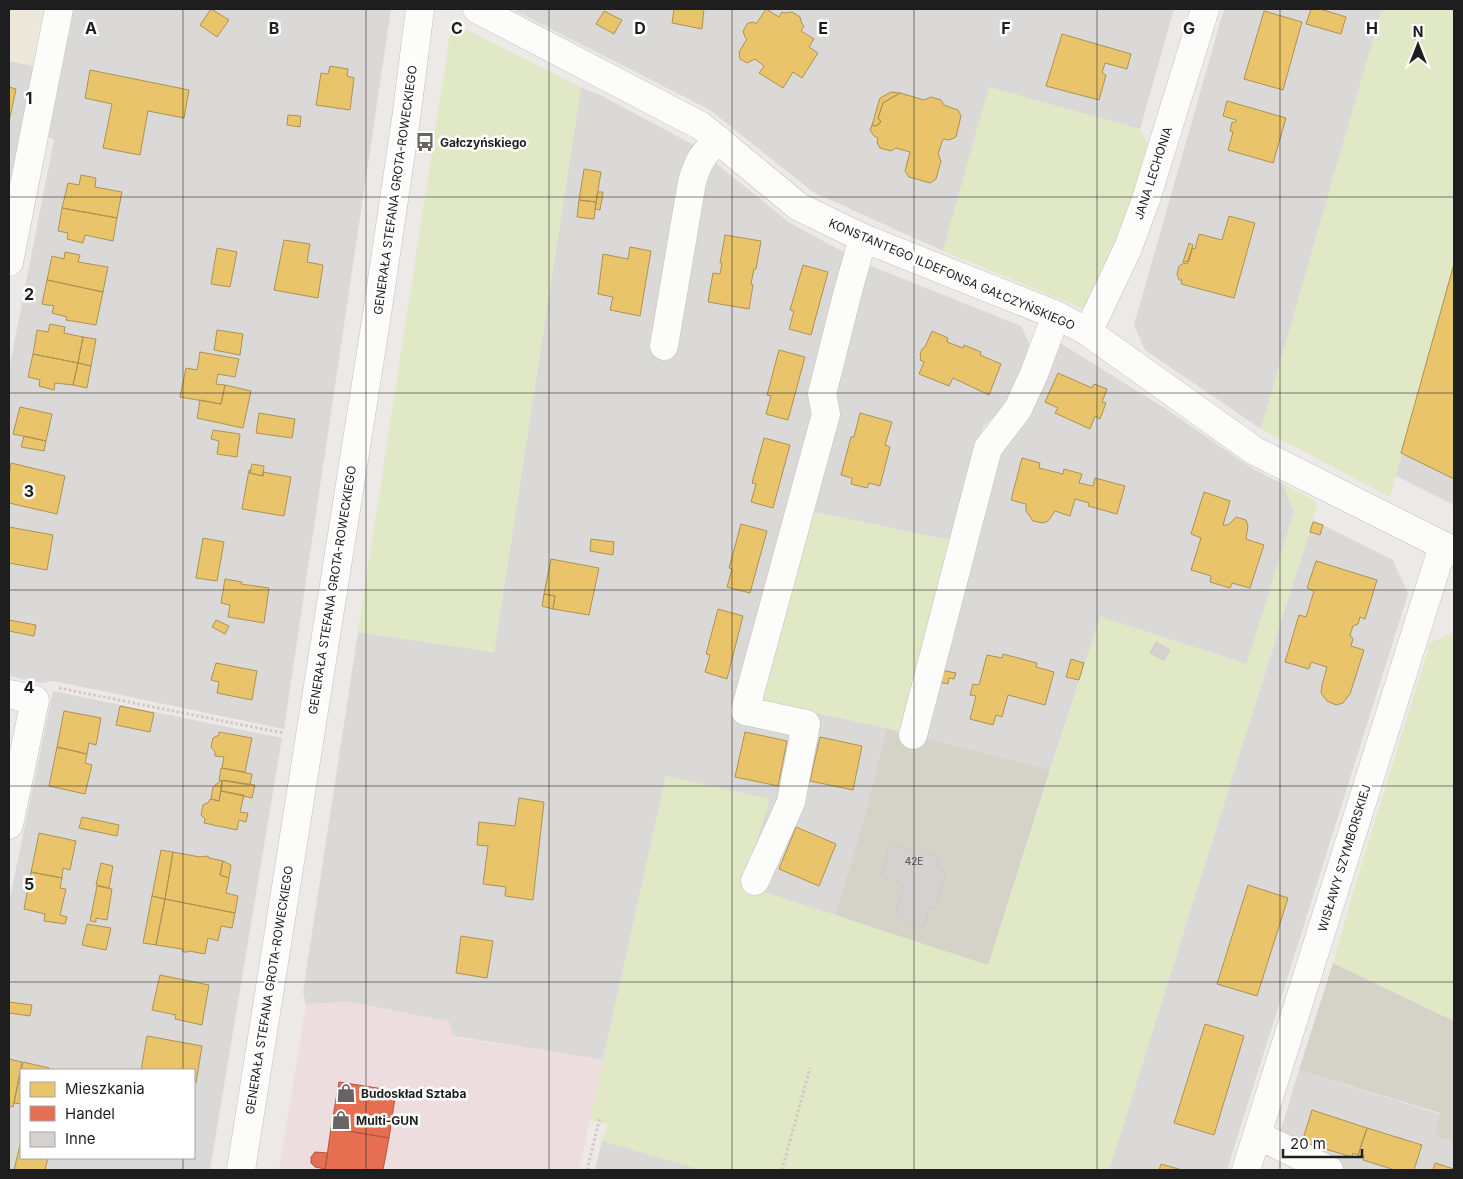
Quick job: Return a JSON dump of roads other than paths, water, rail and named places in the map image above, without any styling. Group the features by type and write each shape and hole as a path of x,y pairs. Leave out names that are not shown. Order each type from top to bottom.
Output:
{"street":[{"path":"9,262 59,9"},
{"name":"GENERAŁA STEFANA GROTA-ROWECKIEGO","path":"241,1170 385,262 420,9"},
{"name":"KONSTANTEGO ILDEFONSA GAŁCZYŃSKIEGO","path":"477,9 701,126 800,207 863,238 1056,315 1088,332 1254,452 1448,548"},
{"name":"JANA LECHONIA","path":"1088,332 1128,248 1146,200 1205,9"},
{"path":"664,346 692,182 698,163 706,150 719,140"},
{"path":"755,881 791,802 806,724 745,711 826,414 822,394 863,238"},
{"path":"913,735 988,448 1018,409 1034,374 1056,315"},
{"name":"WISŁAWY SZYMBORSKIEJ","path":"1246,1170 1448,548"},
{"path":"9,694 35,700 9,824"},
{"path":"1257,1135 1329,1170"}],"place":[{"name":"Gałczyńskiego","path":"425,142"},
{"name":"Budoskład Sztaba","path":"346,1093"},
{"name":"Multi-GUN","path":"341,1120"}]}
